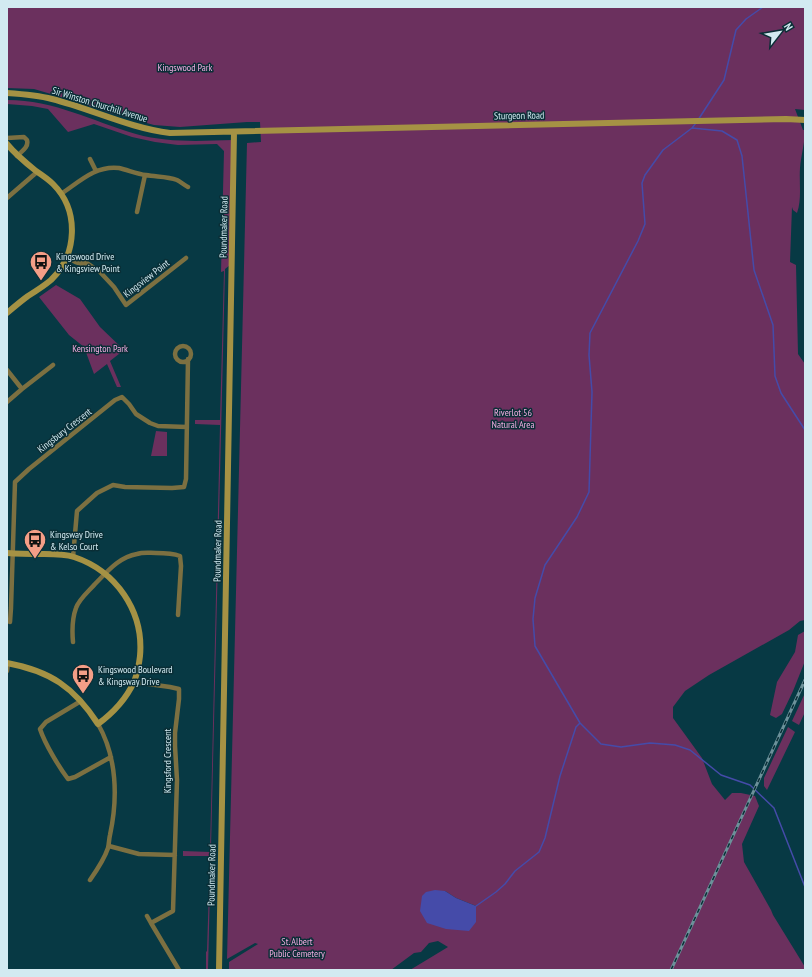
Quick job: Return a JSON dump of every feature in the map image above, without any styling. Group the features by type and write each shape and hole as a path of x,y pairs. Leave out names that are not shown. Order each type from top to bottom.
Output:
{"street":[{"name":"Sir Winston Churchill Avenue","path":"7,93 33,95 53,99 128,124 159,131 183,133 234,132"},
{"name":"Sturgeon Road","path":"234,132 778,119 805,120"},
{"name":"Poundmaker Road","path":"219,970 234,132"},
{"path":"7,138 24,137 27,140 27,146 17,156"},
{"path":"7,144 17,156 53,184 66,204 71,222 71,239 67,257 63,265 51,280 22,300 7,313"},
{"path":"90,159 96,171"},
{"path":"60,194 90,174 107,168 118,168 145,175 170,178 188,187"},
{"path":"7,198 37,172"},
{"path":"137,212 145,175"},
{"name":"Kingsview Point","path":"67,257 81,264 87,263 100,272 114,287 126,305 186,258"},
{"path":"73,557 77,511 97,493 113,485 125,487 184,487 186,479 188,359"},
{"path":"7,402 53,365"},
{"path":"7,370 22,389"},
{"name":"Kingsbury Crescent","path":"10,553 15,482 115,400 122,397 136,414 150,423 158,426 187,427"},
{"path":"10,622 10,553 56,554 73,557 106,574 123,592 131,606 140,636 138,667 134,682 120,703 98,724"},
{"path":"73,642 72,632 76,606 106,574 122,560 137,554 173,553 180,556 181,566 178,615"},
{"path":"7,671 8,663 22,665 53,678 64,686 81,701 92,714 102,731 108,746 113,770 114,813 108,846 101,864 90,880"},
{"name":"Kingsford Crescent","path":"134,682 179,689 175,739 177,780 173,911 151,923"},
{"path":"81,701 46,722 40,729 42,737 68,779 75,777 111,757"},
{"path":"108,846 139,854 175,855"},
{"path":"147,916 179,970"}],"green space":[{"name":"Riverlot 56 Natural Area","path":"7,7 805,7 805,110 795,109 803,130 805,130 805,135 800,168 800,197 797,213 792,207 790,262 796,265 798,354 805,364 805,620 800,621 789,630 709,675 685,691 673,707 673,718 702,758 712,784 725,800 732,793 755,796 759,806 742,844 744,862 773,915 805,967 805,970 410,970 448,947 438,941 429,943 421,952 414,953 391,970 229,970 229,962 258,944 255,943 227,959 247,143 261,142 260,122 180,127 154,125 34,89 7,88","holes":["445,891 456,898 476,906 446,929"]},
{"path":"7,100 41,103 57,107 148,137 184,141 233,140 230,265 225,269 208,970 206,970 206,952 210,856 183,856 183,851 210,852 220,425 195,424 195,420 220,420 224,271 221,272 224,151 217,144 178,145 155,142 132,137 94,124 68,132 48,109 7,104"},
{"name":"Kensington Park","path":"56,285 80,299 100,327 124,350 110,361 121,387 117,387 107,364 94,374 84,347 69,335 39,297"},
{"path":"156,431 167,432 167,456 151,456"},
{"path":"805,631 805,661 782,714 776,718 770,715 777,682 795,652 798,635"},
{"path":"805,693 805,712 799,725 792,721"},
{"path":"788,727 795,732 767,790 764,786 764,778"}],"shaded area":[{"path":"435,890 445,891 456,898 476,906 476,922 469,931 446,929 427,923 420,911 422,896 426,892"}],"waterway":[{"path":"698,120 724,80 736,30 746,19 763,7"},
{"path":"696,123 692,128 663,150 645,175 642,183 645,224 638,241 590,333 589,355 592,392 589,492 577,517 545,565 535,598 533,619 535,646 580,723 601,744 621,747 650,743 675,745 690,750 721,775 750,785 774,808 805,887"},
{"path":"692,128 722,131 737,140 742,156 754,270 773,325 775,376 781,393 805,430"},
{"path":"476,906 496,892 505,884 515,871 539,852 545,838 560,776 576,727 580,723"}],"railway":[{"path":"671,970 805,680"}],"place":[{"name":"Kingswood Drive & Kingsview Point","path":"41,282"},
{"name":"Kingsway Drive & Kelso Court","path":"35,560"},
{"name":"Kingswood Boulevard & Kingsway Drive","path":"83,694"}],"park label":[{"name":"Kingswood Park","path":"185,67"},
{"name":"St. Albert Public Cemetery","path":"297,946"}]}
